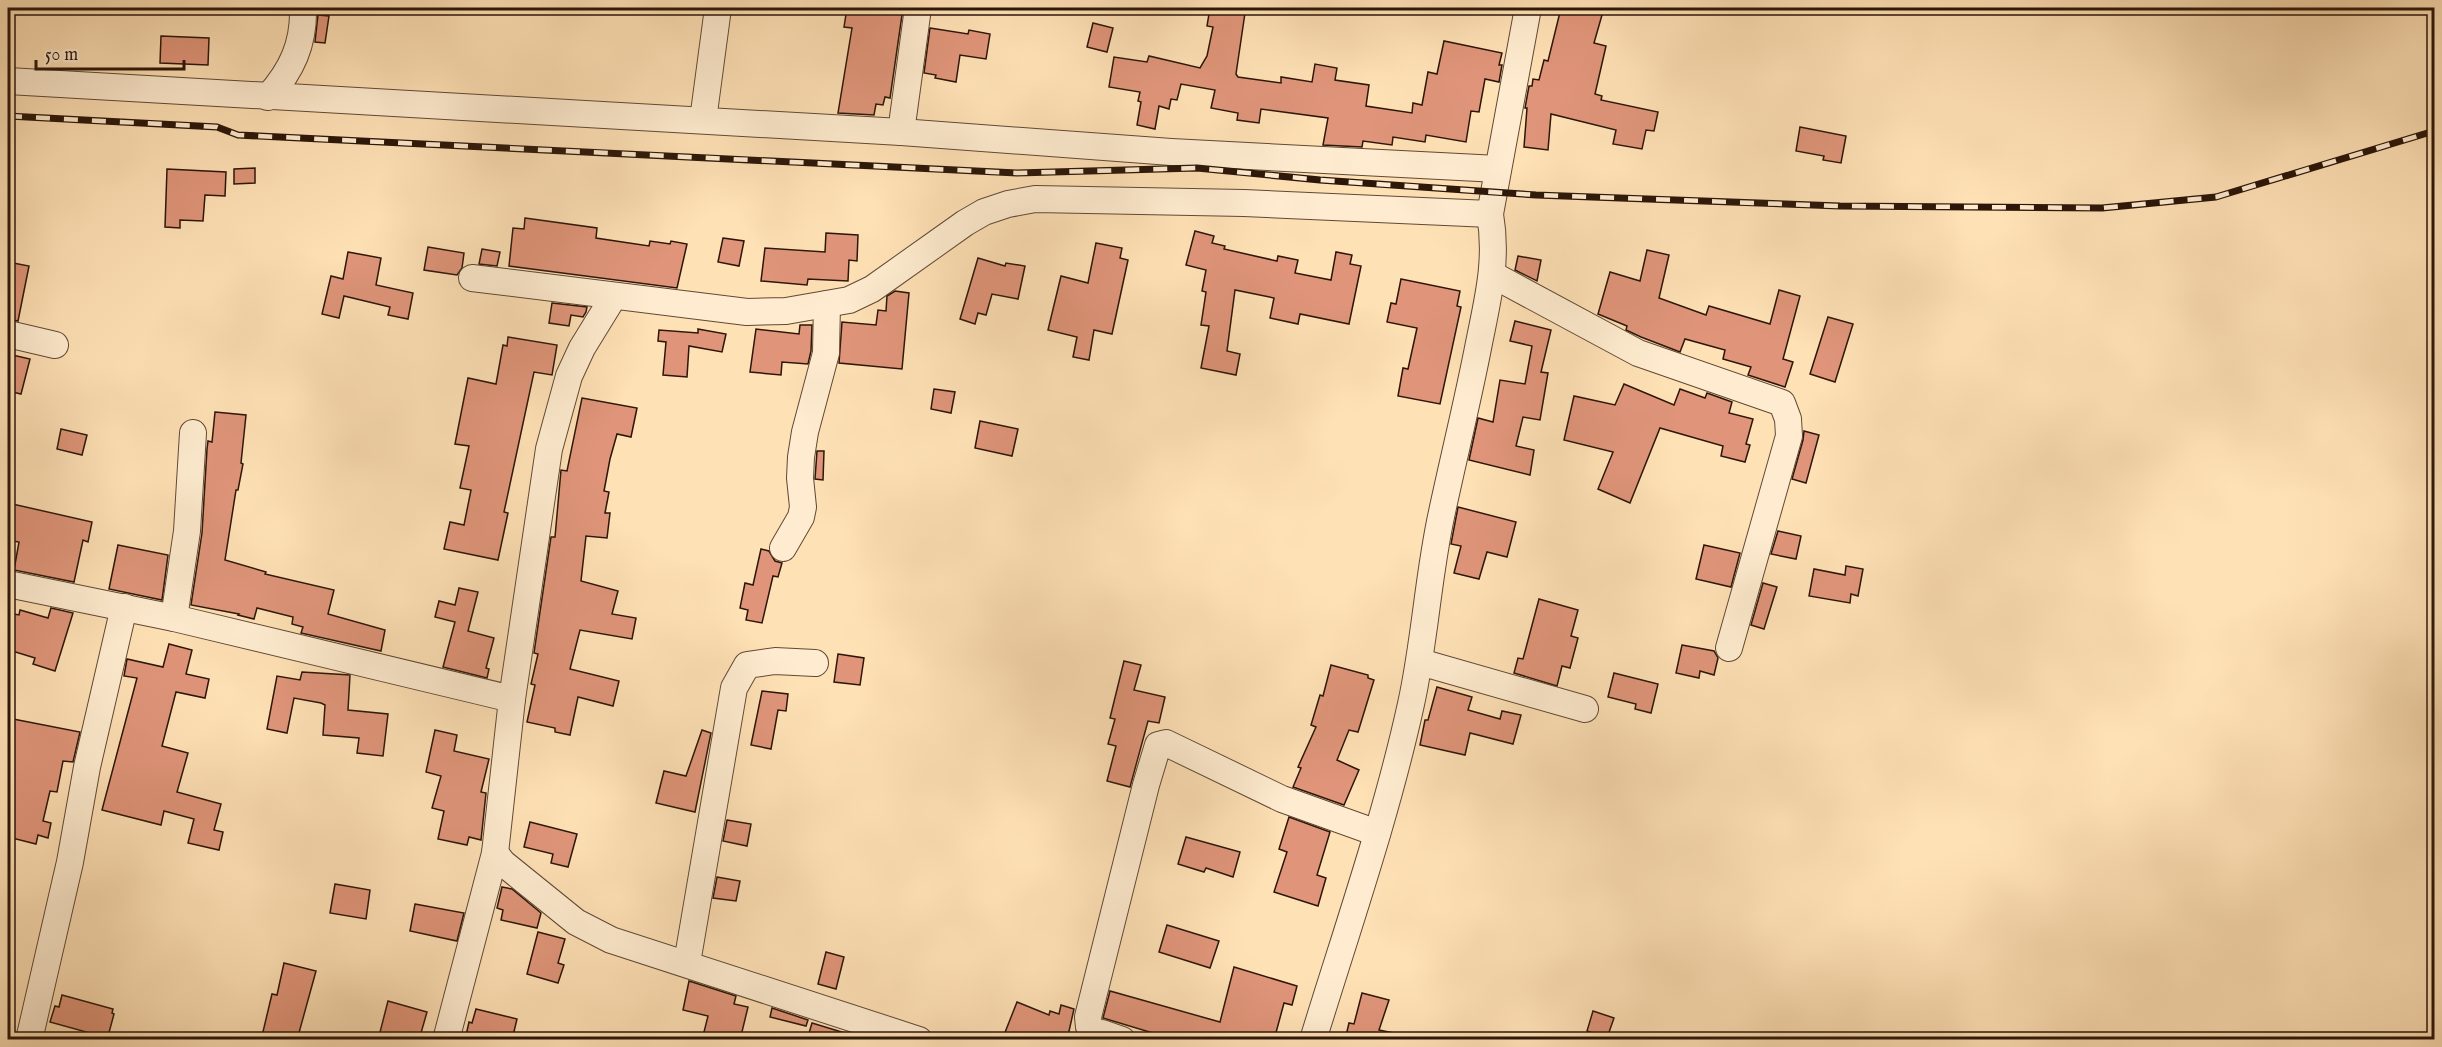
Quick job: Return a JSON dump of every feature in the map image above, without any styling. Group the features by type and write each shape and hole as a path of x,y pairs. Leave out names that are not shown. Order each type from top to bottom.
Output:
{"street":[{"path":"268,97 284,80 296,57 302,32 303,8"},
{"path":"703,120 718,8"},
{"path":"901,132 918,8"},
{"path":"1313,1040 1377,833 1420,662 1435,547 1493,275 1493,234 1490,214 1528,8"},
{"path":"8,81 901,132 1171,152 1498,168"},
{"path":"472,278 747,312 786,311 849,300 872,289 984,212 1008,204 1035,200 1244,203 1490,214"},
{"path":"1493,275 1638,352 1782,403 1788,419 1789,436 1730,648"},
{"path":"446,1040 495,853 512,699 549,449 557,412 569,376 582,348 614,296"},
{"path":"783,548 801,517 803,507 800,478 801,456 826,353 827,304"},
{"path":"8,334 55,345"},
{"path":"174,618 188,531 193,433"},
{"path":"8,584 174,618 512,699"},
{"path":"29,1040 70,862 87,767 124,607"},
{"path":"687,963 734,688 747,665 775,661 815,663"},
{"path":"1420,662 1585,709"},
{"path":"1122,1040 1102,1033 1095,1037 1089,1027 1088,1017 1158,745 1166,743 1282,799 1377,833"},
{"path":"495,853 503,863 576,922 592,931 919,1040"}],"building":[{"path":"847,8 903,8 890,98 885,97 883,105 876,104 874,115 838,113 852,28 844,27"},
{"path":"1210,8 1245,13 1236,74 1238,77 1281,83 1281,77 1312,82 1315,64 1337,68 1335,80 1369,85 1366,106 1412,113 1413,103 1422,105 1428,72 1437,74 1444,41 1502,53 1499,82 1485,79 1479,112 1471,111 1466,142 1426,135 1425,142 1393,137 1392,145 1363,141 1362,147 1323,145 1328,118 1261,109 1259,123 1237,120 1238,113 1211,108 1215,90 1181,84 1177,100 1171,99 1169,109 1159,106 1155,129 1137,125 1141,102 1138,101 1140,92 1109,87 1114,57 1147,62 1149,56 1200,68 1207,56 1213,27 1207,26"},
{"path":"1561,8 1604,8 1594,43 1606,46 1595,94 1602,96 1601,100 1658,112 1654,131 1646,130 1642,149 1613,144 1616,130 1551,114 1548,150 1524,147 1527,108 1525,108 1529,86 1532,86 1533,79 1539,80 1544,60 1548,61"},
{"path":"318,15 329,16 325,43 315,42"},
{"path":"1093,23 1113,28 1107,52 1087,47"},
{"path":"930,28 968,34 969,30 990,34 986,59 960,55 956,82 935,78 936,75 924,73"},
{"path":"161,36 209,38 208,65 160,63"},
{"path":"1800,127 1846,136 1841,163 1823,160 1824,156 1796,151"},
{"path":"255,168 255,183 234,184 234,169"},
{"path":"167,169 226,172 225,196 205,195 203,221 180,220 180,228 165,227"},
{"path":"525,218 597,228 596,238 649,246 650,241 687,244 677,288 509,266 513,228 524,229"},
{"path":"1195,231 1214,236 1212,243 1225,246 1224,249 1277,261 1278,256 1298,260 1295,273 1331,280 1336,252 1352,255 1350,264 1361,266 1349,324 1300,314 1298,324 1270,318 1274,298 1235,290 1227,351 1240,354 1236,375 1201,368 1209,326 1201,325 1206,292 1202,291 1206,270 1186,265"},
{"path":"826,233 858,235 857,261 849,260 848,281 808,279 807,285 761,281 765,248 825,252"},
{"path":"723,238 744,241 739,266 718,262"},
{"path":"1096,243 1122,248 1120,258 1128,260 1112,334 1094,330 1089,360 1073,357 1077,337 1048,330 1061,276 1088,283"},
{"path":"428,247 464,253 462,268 457,275 424,270"},
{"path":"482,249 500,252 497,266 479,264"},
{"path":"1647,250 1669,255 1659,298 1706,315 1709,306 1770,324 1779,290 1800,296 1783,359 1793,362 1785,387 1748,375 1751,367 1723,359 1725,350 1685,339 1680,352 1641,337 1626,330 1627,326 1598,314 1610,272 1640,281"},
{"path":"348,252 381,258 376,285 413,293 408,319 388,315 390,307 344,296 339,318 322,314 331,276 343,279"},
{"path":"1518,256 1541,260 1537,281 1515,270"},
{"path":"978,258 1005,266 1006,263 1025,266 1018,299 992,294 986,315 978,313 975,324 960,319"},
{"path":"8,262 29,266 18,321 8,319"},
{"path":"1401,279 1460,291 1457,306 1461,307 1440,404 1398,396 1403,368 1408,369 1417,328 1387,322 1391,303 1396,304"},
{"path":"895,291 909,293 902,369 839,363 842,322 876,325 878,310 886,311 887,296"},
{"path":"552,303 587,307 583,317 571,315 569,326 549,323"},
{"path":"1828,317 1853,324 1835,382 1810,374"},
{"path":"1515,321 1551,330 1541,372 1548,373 1540,420 1523,417 1516,446 1534,450 1530,475 1469,460 1478,418 1493,422 1500,380 1525,384 1532,346 1510,341"},
{"path":"800,325 812,325 808,364 782,362 781,375 750,372 756,329 799,334"},
{"path":"698,329 726,334 722,352 689,346 687,377 663,375 666,342 658,341 659,330 698,333"},
{"path":"508,337 557,345 552,375 534,372 504,512 508,513 498,560 444,549 450,522 464,525 471,490 460,488 469,446 455,444 468,378 496,384 503,345 507,346"},
{"path":"8,354 30,359 21,394 8,391"},
{"path":"1624,384 1674,405 1680,389 1705,398 1707,393 1732,402 1729,413 1753,419 1746,444 1750,445 1745,462 1721,456 1723,446 1660,428 1630,503 1598,489 1613,452 1564,440 1574,396 1615,405"},
{"path":"934,389 955,392 951,413 931,409"},
{"path":"582,398 637,408 631,437 617,434 610,459 604,491 609,492 605,513 610,513 607,538 586,536 581,581 618,591 612,614 636,618 632,639 580,630 570,669 619,681 613,706 578,697 570,735 555,732 555,728 527,722 535,685 531,684 538,654 534,653 551,537 555,537 561,470 567,471"},
{"path":"215,412 246,415 241,463 243,464 238,490 236,490 225,560 266,572 265,574 334,590 328,614 385,630 381,651 301,633 303,627 292,624 293,617 257,608 254,619 191,605 202,533 207,449 208,441 212,442"},
{"path":"980,421 1018,429 1012,456 975,448"},
{"path":"61,429 87,435 82,455 57,449"},
{"path":"1804,431 1819,435 1806,483 1792,479"},
{"path":"817,451 824,451 823,480 815,479"},
{"path":"8,503 92,522 88,542 83,540 74,582 14,570 19,542 8,540"},
{"path":"1458,507 1516,522 1507,557 1487,552 1479,579 1454,573 1461,546 1451,544"},
{"path":"1778,531 1801,536 1796,559 1771,554"},
{"path":"118,545 168,555 162,600 109,589"},
{"path":"1704,545 1740,553 1731,587 1696,579"},
{"path":"761,549 769,551 775,561 782,563 778,577 773,576 762,623 746,620 748,610 740,608 745,583 753,585"},
{"path":"1846,566 1863,569 1858,596 1851,594 1850,603 1809,596 1814,569 1845,575"},
{"path":"1763,583 1777,587 1764,629 1751,625"},
{"path":"459,588 478,592 468,631 494,638 486,668 489,669 487,678 443,667 455,622 435,617 439,601 455,605"},
{"path":"1539,599 1578,610 1571,636 1578,638 1570,668 1562,666 1557,686 1514,673 1518,658 1523,659"},
{"path":"51,608 73,613 55,671 33,664 35,658 9,650 13,636 8,635 8,613 19,615 20,610 48,618"},
{"path":"169,644 192,650 186,674 209,679 205,698 176,692 162,746 188,753 177,792 221,804 214,830 223,832 219,850 188,843 194,819 164,811 161,825 102,810 137,678 124,676 127,659 163,667"},
{"path":"1682,645 1714,651 1718,658 1714,675 1700,671 1699,678 1676,673"},
{"path":"838,654 864,658 860,685 834,682"},
{"path":"1124,661 1141,665 1134,690 1165,697 1159,723 1148,721 1130,787 1107,781 1116,746 1108,744 1115,719 1110,718"},
{"path":"1331,665 1368,675 1368,678 1374,680 1358,732 1349,730 1337,760 1359,770 1344,805 1293,787 1301,768 1298,767 1316,727 1311,725 1320,695 1323,696"},
{"path":"302,672 350,675 348,710 388,714 383,756 357,753 359,738 323,735 325,705 321,703 294,698 287,733 267,729 277,676 300,680"},
{"path":"1614,673 1658,684 1651,713 1635,709 1636,704 1608,697"},
{"path":"1437,687 1472,697 1468,710 1500,719 1502,711 1521,715 1513,744 1470,733 1465,755 1420,745 1425,720 1428,720"},
{"path":"762,691 788,694 786,711 778,710 771,749 751,745"},
{"path":"8,718 80,732 73,762 63,761 57,792 50,791 43,821 51,823 48,838 38,835 36,844 8,837"},
{"path":"435,730 457,735 454,751 489,759 481,792 486,793 481,840 469,837 467,845 438,839 444,811 432,808 441,776 426,772"},
{"path":"702,730 711,733 695,812 656,803 664,771 686,776"},
{"path":"1289,817 1330,832 1317,875 1326,878 1318,906 1274,892 1287,852 1279,849"},
{"path":"727,820 751,824 747,846 723,841"},
{"path":"530,822 577,834 568,867 551,863 553,854 524,847"},
{"path":"1186,837 1240,852 1233,877 1206,868 1204,872 1178,864"},
{"path":"717,877 740,881 736,901 713,898"},
{"path":"335,884 370,890 366,919 330,913"},
{"path":"502,887 512,889 541,913 537,928 501,920 503,910 497,908"},
{"path":"415,904 464,913 457,941 410,931"},
{"path":"1167,925 1219,941 1210,968 1159,952"},
{"path":"538,932 565,939 558,963 564,965 558,983 527,974"},
{"path":"826,952 844,957 836,989 818,984"},
{"path":"284,963 316,971 297,1040 261,1040 272,994 277,995"},
{"path":"1234,967 1297,986 1292,1005 1284,1003 1274,1040 1176,1040 1103,1018 1110,991 1220,1022"},
{"path":"689,981 736,996 734,1004 748,1007 740,1040 717,1040 703,1036 708,1016 683,1010"},
{"path":"1362,993 1389,1000 1379,1030 1394,1033 1393,1040 1345,1040 1349,1023 1354,1024"},
{"path":"62,995 113,1009 114,1014 107,1040 89,1040 90,1033 50,1022 55,1006 59,1007"},
{"path":"388,1001 427,1012 419,1040 378,1040"},
{"path":"1017,1002 1049,1015 1050,1011 1059,1014 1061,1005 1074,1009 1067,1040 1002,1040"},
{"path":"772,1008 808,1020 806,1026 770,1017"},
{"path":"476,1009 517,1019 512,1040 465,1040 469,1022 472,1023"},
{"path":"1593,1011 1614,1018 1607,1038 1587,1031"},
{"path":"812,1023 855,1036 855,1040 807,1040"}],"railway":[{"path":"8,116 217,127 238,135 1017,173 1197,168 1320,180 1536,195 1840,206 2102,208 2216,197 2434,131"}]}
